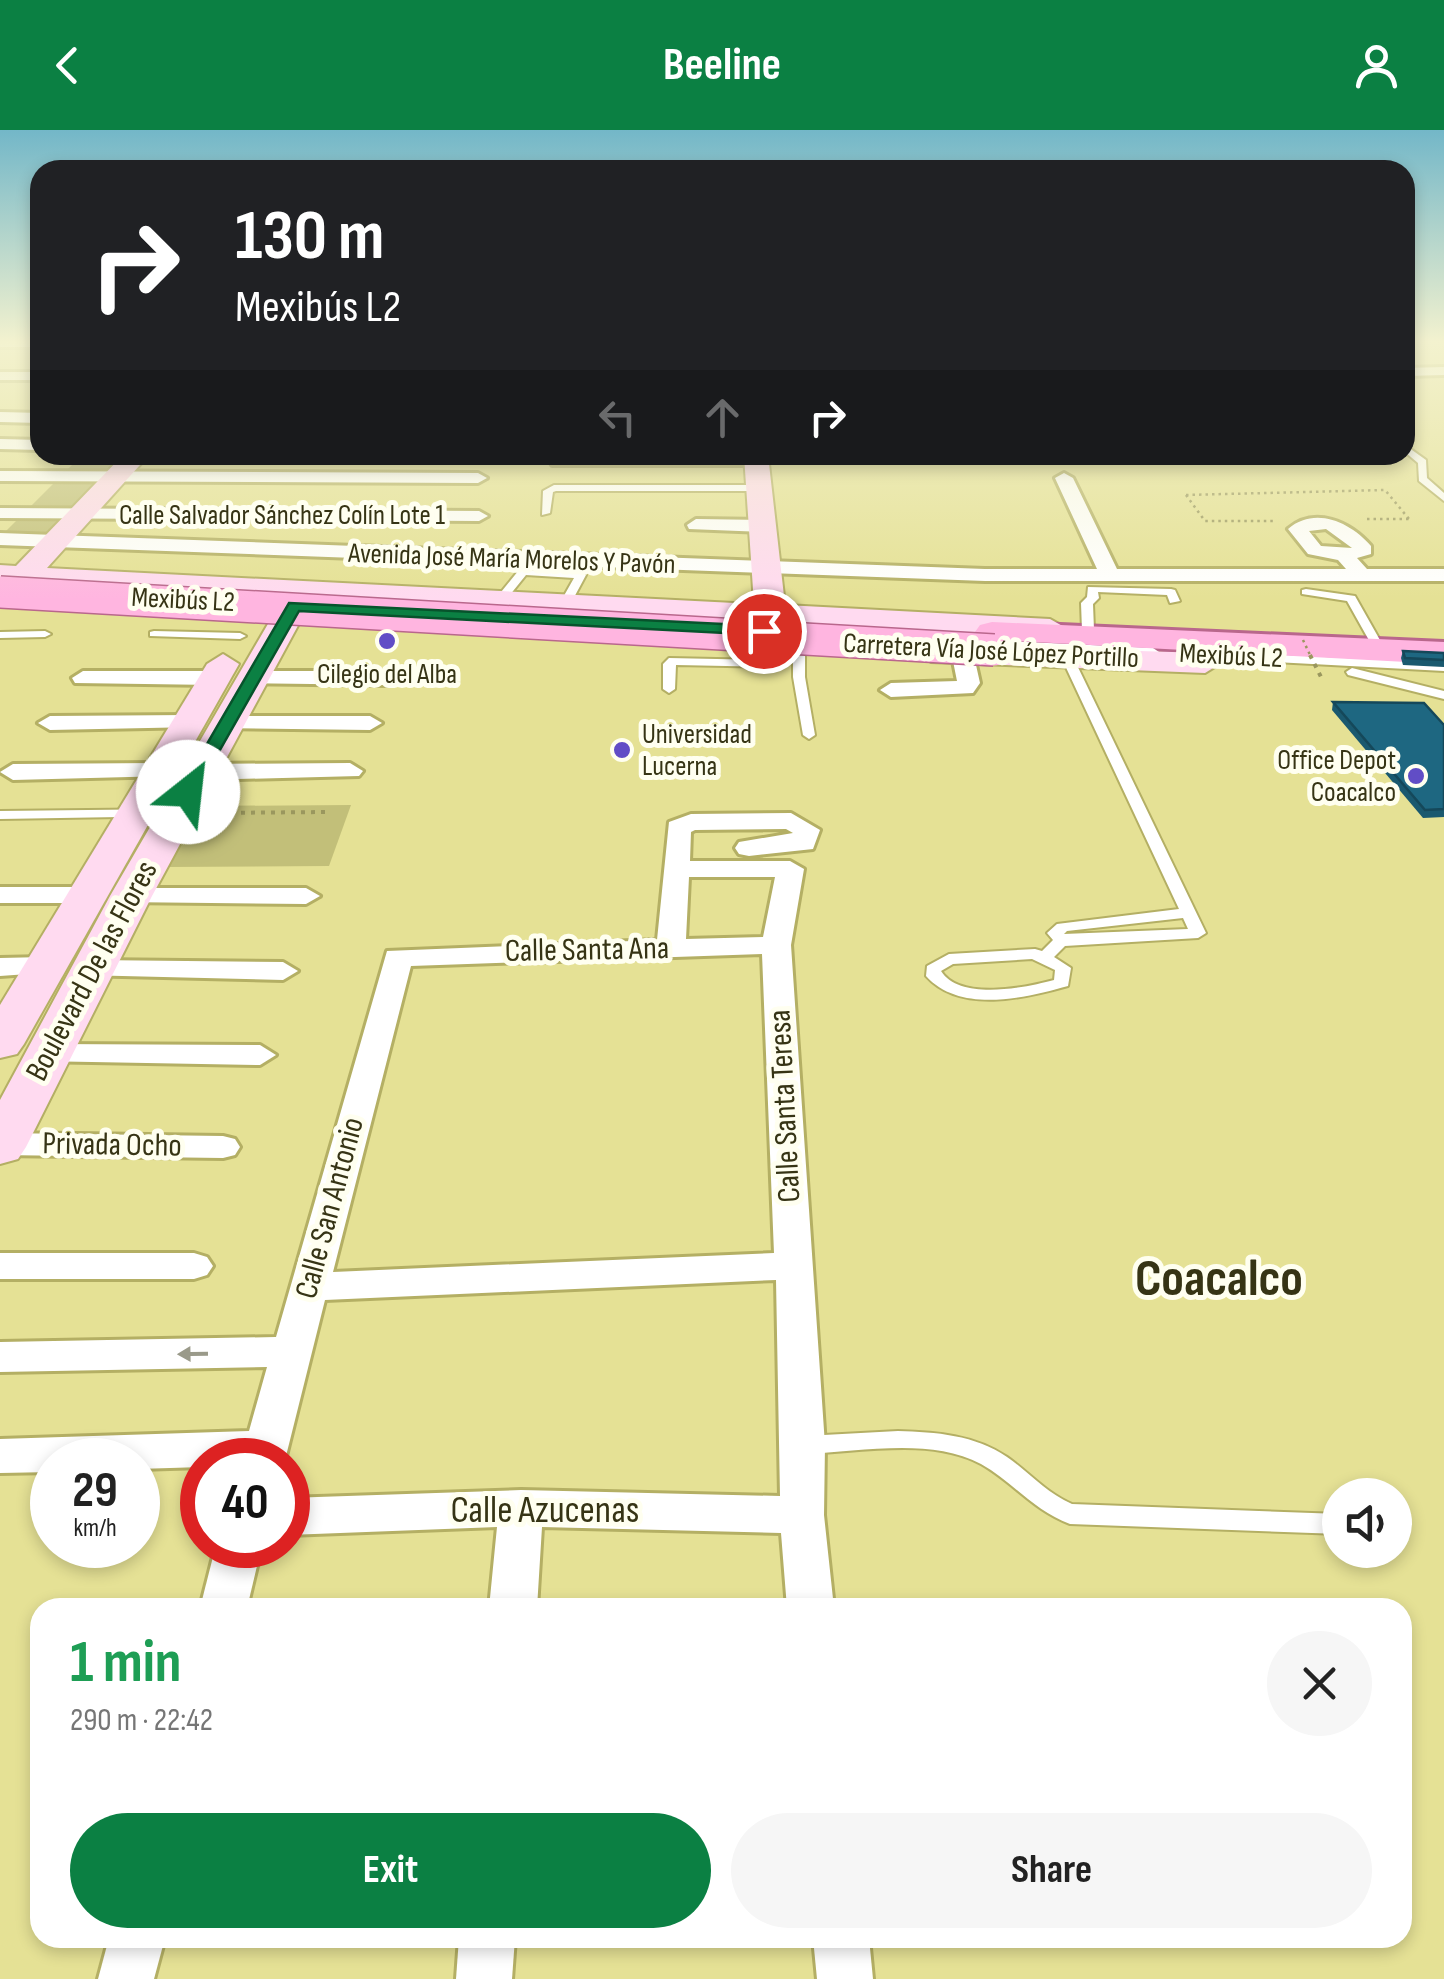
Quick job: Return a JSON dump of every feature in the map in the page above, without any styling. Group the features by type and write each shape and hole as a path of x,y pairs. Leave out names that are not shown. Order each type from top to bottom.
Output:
{"main road":[{"path":"4,583 61,540 128,465"},
{"path":"758,470 770,611"},
{"path":"4,583 787,646 983,646 1068,660 1205,664"},
{"name":"Carretera Vía José López Portillo","path":"4,583 983,646 1205,664 1352,668 1444,660"},
{"path":"0,601 275,607 501,599 568,601 1088,630 1246,643"},
{"name":"Boulevard De las Flores","path":"0,1043 159,772 207,722 275,607"},
{"name":"Carretera Vía José López Portillo","path":"983,646 1246,643 1434,685"},
{"name":"Boulevard De las Flores","path":"1,1146 199,772 207,722"}],"street":[{"path":"0,444 30,445"},
{"path":"477,465 480,544 494,558"},
{"path":"647,465 758,470"},
{"path":"606,478 758,470"},
{"path":"0,476 115,480 478,478"},
{"path":"1064,478 1110,576"},
{"name":"Calle Salvador Sánchez Colín Lote 1","path":"0,513 480,516"},
{"path":"696,526 764,526"},
{"name":"Avenida José María Morelos Y Pavón","path":"0,538 769,568 1110,576 1444,574"},
{"path":"1345,556 1362,576"},
{"path":"891,690 965,688 983,646"},
{"path":"83,678 389,678"},
{"path":"50,723 370,723"},
{"path":"199,772 350,771"},
{"path":"13,772 159,772"},
{"name":"Calle Santa Teresa","path":"678,859 678,828 682,824 802,824 807,838 787,870 776,946 804,1445 802,1515"},
{"path":"671,948 678,859 787,870"},
{"path":"0,895 88,895"},
{"path":"130,896 306,896"},
{"name":"Calle Santa Ana","path":"398,957 776,946"},
{"name":"Calle San Antonio","path":"268,1438 312,1287 398,957"},
{"path":"0,966 45,966"},
{"path":"92,969 284,971"},
{"path":"48,1054 260,1055"},
{"name":"Privada Ocho","path":"1,1146 223,1147"},
{"path":"0,1266 194,1266"},
{"path":"312,1287 794,1266"},
{"path":"0,1357 290,1352"},
{"path":"0,1456 180,1455"},
{"path":"514,1598 521,1508"},
{"name":"Calle Azucenas","path":"310,1515 521,1508 802,1515"},
{"path":"802,1515 810,1598"},
{"path":"226,1598 233,1568"},
{"path":"126,1979 134,1948"},
{"path":"484,1979 486,1948"},
{"path":"842,1948 845,1979"}],"lane":[{"path":"1415,456 1423,462 1422,479 1444,498"},
{"path":"545,513 548,491 554,488 758,470"},
{"path":"1088,630 1087,603 1093,598 1175,599 1171,592 1096,588 1091,590 1093,598"},
{"path":"1306,592 1351,598 1352,668"},
{"name":"Mexibús L2","path":"154,634 275,607 1444,660"},
{"path":"0,635 45,634"},
{"path":"669,690 670,664 674,661 769,664 787,646 799,677 809,735"},
{"path":"1046,956 1060,942 1055,933 1063,926 1188,914 1068,660"},
{"path":"1434,685 1444,694"},
{"path":"0,814 176,813"},
{"path":"1022,953 1046,956 1063,968 1062,983 966,993 950,989 934,976 934,969 949,960 1022,953"},
{"path":"804,1445 938,1442 969,1448 992,1459 1044,1504 1070,1514 1322,1523"}],"path":[{"path":"1205,521 1186,496 1385,490 1408,519"},
{"path":"1303,640 1352,668"},
{"path":"176,813 328,812"}],"shaded area":[{"path":"72,465 119,465 55,536 2,535"},
{"path":"351,805 329,866 165,867 196,806"}],"building":[{"path":"1403,651 1444,653 1444,660 1405,658"},
{"name":"Office Depot Coacalco","path":"1333,702 1424,703 1444,725 1444,809 1425,810"}],"place":[{"name":"Cilegio del Alba","path":"387,641"},
{"name":"Universidad Lucerna","path":"622,750"},
{"name":"Office Depot Coacalco","path":"1416,776"}],"district":[{"name":"Coacalco","path":"1219,1279"}],"route":[{"path":"188,792 294,606 764,631"}]}
